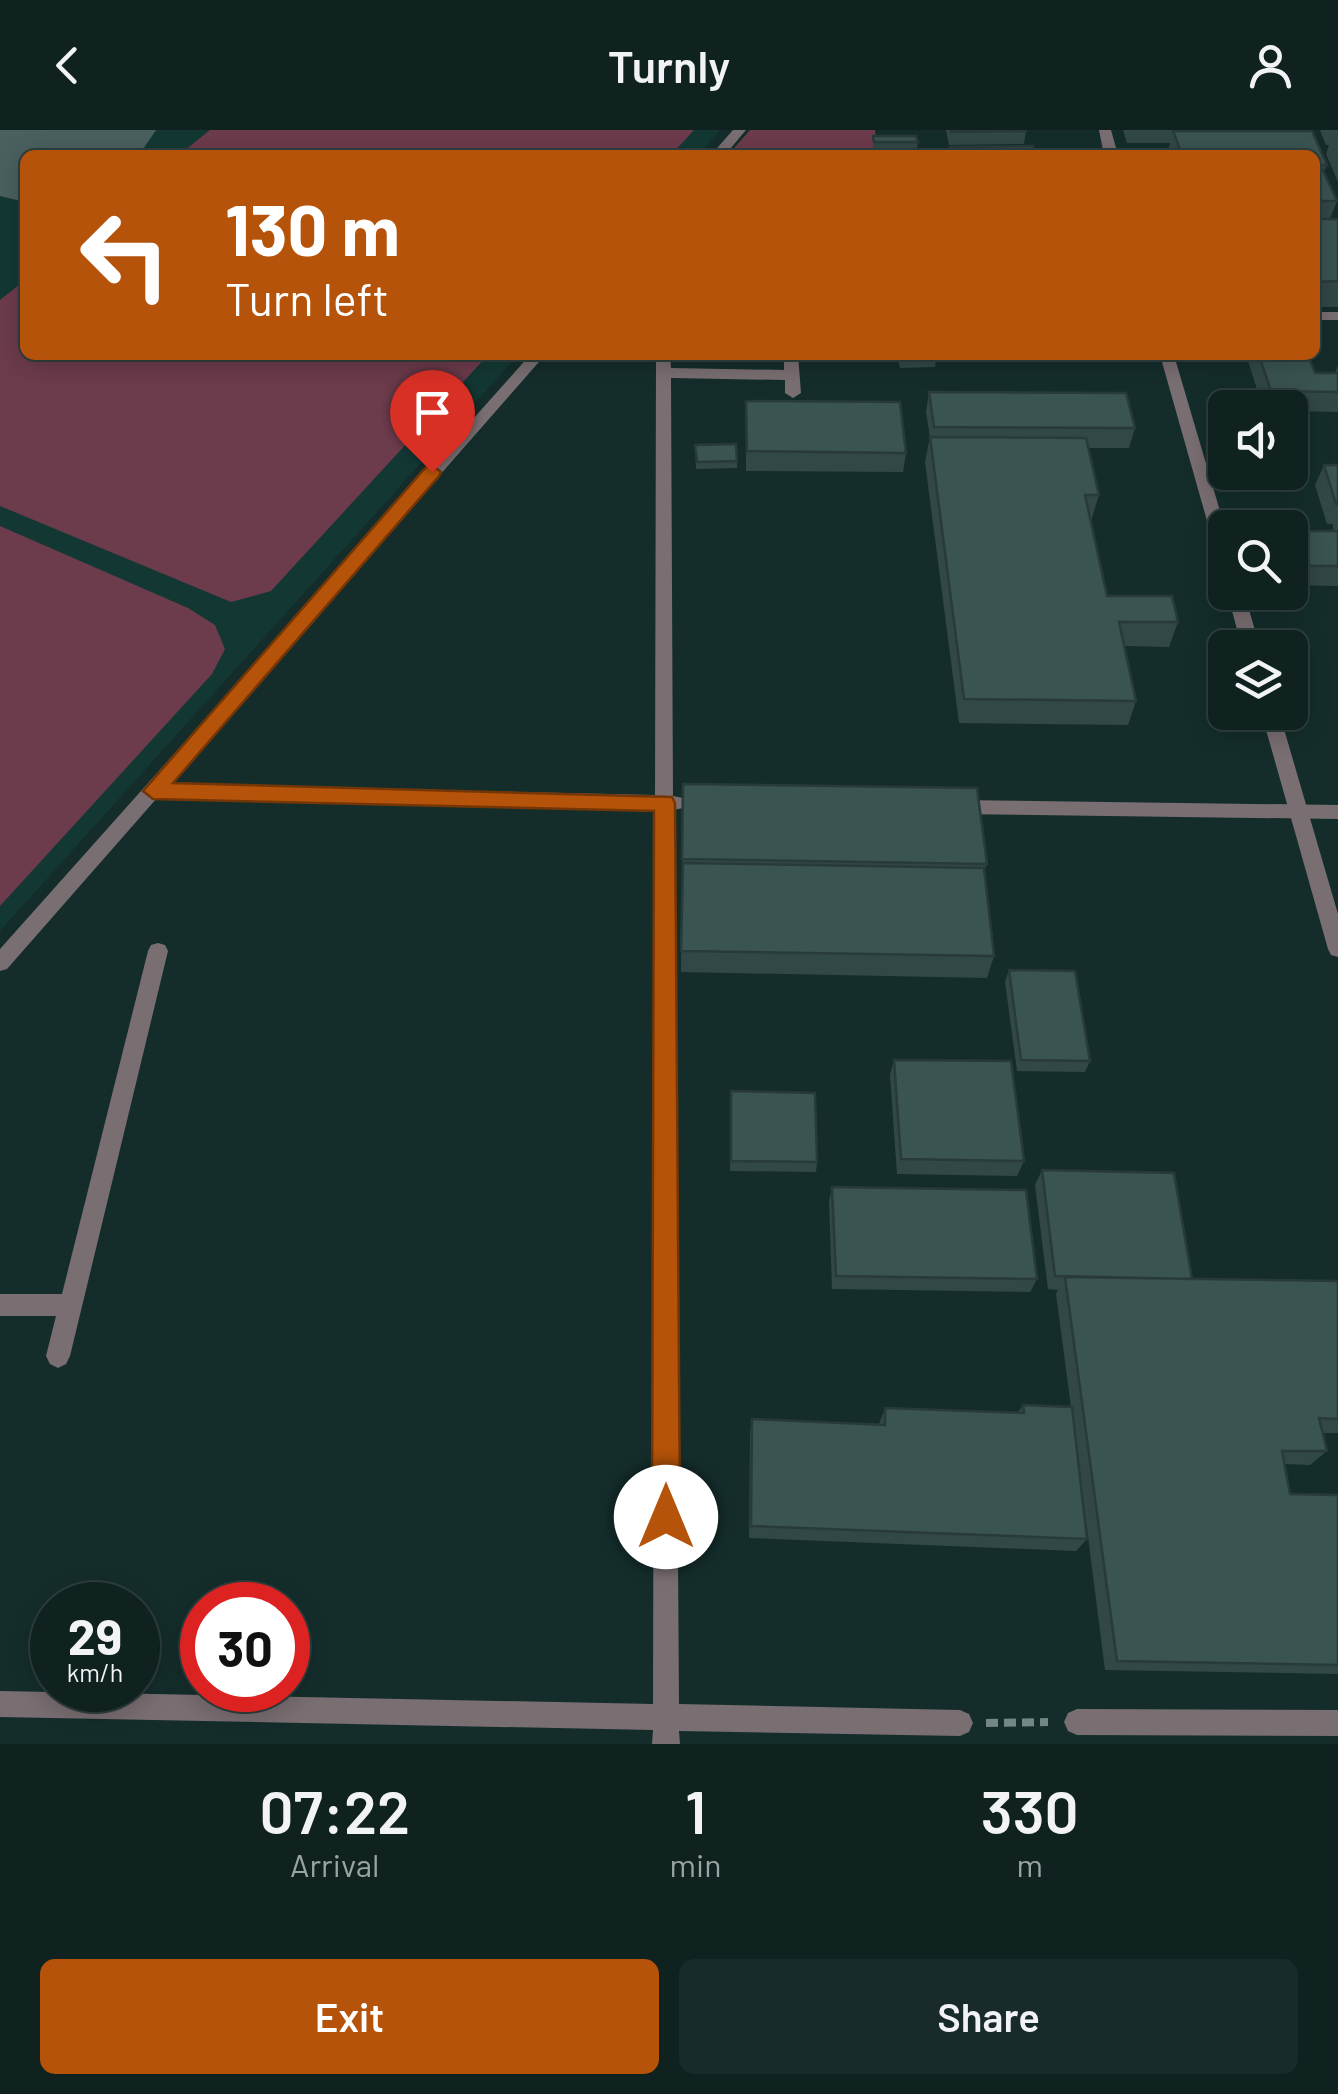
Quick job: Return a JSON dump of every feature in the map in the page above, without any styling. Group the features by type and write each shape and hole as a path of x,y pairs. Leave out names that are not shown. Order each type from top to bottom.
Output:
{"street":[{"path":"722,150 740,130"},
{"path":"0,963 534,360"},
{"path":"791,360 792,393"},
{"path":"1168,360 1212,510"},
{"path":"666,1744 664,364 792,375"},
{"path":"1275,730 1338,949"},
{"path":"153,791 704,804"},
{"path":"942,807 1338,812"},
{"path":"58,1356 158,952"},
{"path":"0,1305 70,1305"},
{"path":"0,1704 960,1724"},
{"path":"1077,1722 1338,1723"}],"path":[{"path":"960,1724 1077,1722"}],"shaded area":[{"path":"0,130 720,130 702,150 20,150 20,360 514,360 0,931"},
{"path":"210,130 694,130 676,150 185,150"},
{"path":"750,130 875,130 877,150 732,150"},
{"path":"20,284 20,360 483,360 271,591 231,602 0,506 0,300"},
{"path":"0,526 188,608 215,625 225,649 212,674 0,906"}],"building":[{"path":"1026,130 1026,131 951,132"},
{"path":"1173,131 1312,131 1327,165 1320,165 1320,150 1180,150"},
{"path":"873,136 916,136 918,142 874,142"},
{"path":"1033,146 1034,150 951,150 950,147"},
{"path":"1320,170 1323,170 1337,201 1320,201"},
{"path":"1320,219 1338,219 1338,281 1320,282"},
{"path":"1261,360 1310,360 1315,373 1338,373 1338,392 1271,390"},
{"path":"929,392 1126,393 1135,428 934,427"},
{"path":"746,401 900,402 906,453 747,451"},
{"path":"930,437 1086,438 1099,495 1085,495 1107,596 1172,596 1178,622 1119,622 1136,701 964,699"},
{"path":"736,444 737,461 697,462 695,445"},
{"path":"1324,465 1338,465 1338,504 1336,504"},
{"path":"1308,531 1338,531 1338,566 1308,566"},
{"path":"683,784 977,788 987,864 682,859"},
{"path":"683,863 984,868 994,956 681,951"},
{"path":"1009,970 1075,971 1090,1061 1021,1060"},
{"path":"894,1060 1011,1061 1024,1161 901,1159"},
{"path":"731,1091 815,1093 817,1162 731,1161"},
{"path":"1042,1170 1174,1173 1192,1279 1055,1276"},
{"path":"832,1187 1026,1190 1037,1279 836,1276"},
{"path":"1065,1277 1338,1281 1338,1419 1319,1418 1327,1451 1282,1451 1290,1494 1338,1495 1338,1665 1117,1661"},
{"path":"1023,1405 1072,1407 1087,1539 751,1526 752,1419 885,1425 885,1408 1024,1413"}],"runway":[{"path":"46,150 73,130"}],"route":[{"path":"432,472 153,791 664,803 666,1517"}]}
